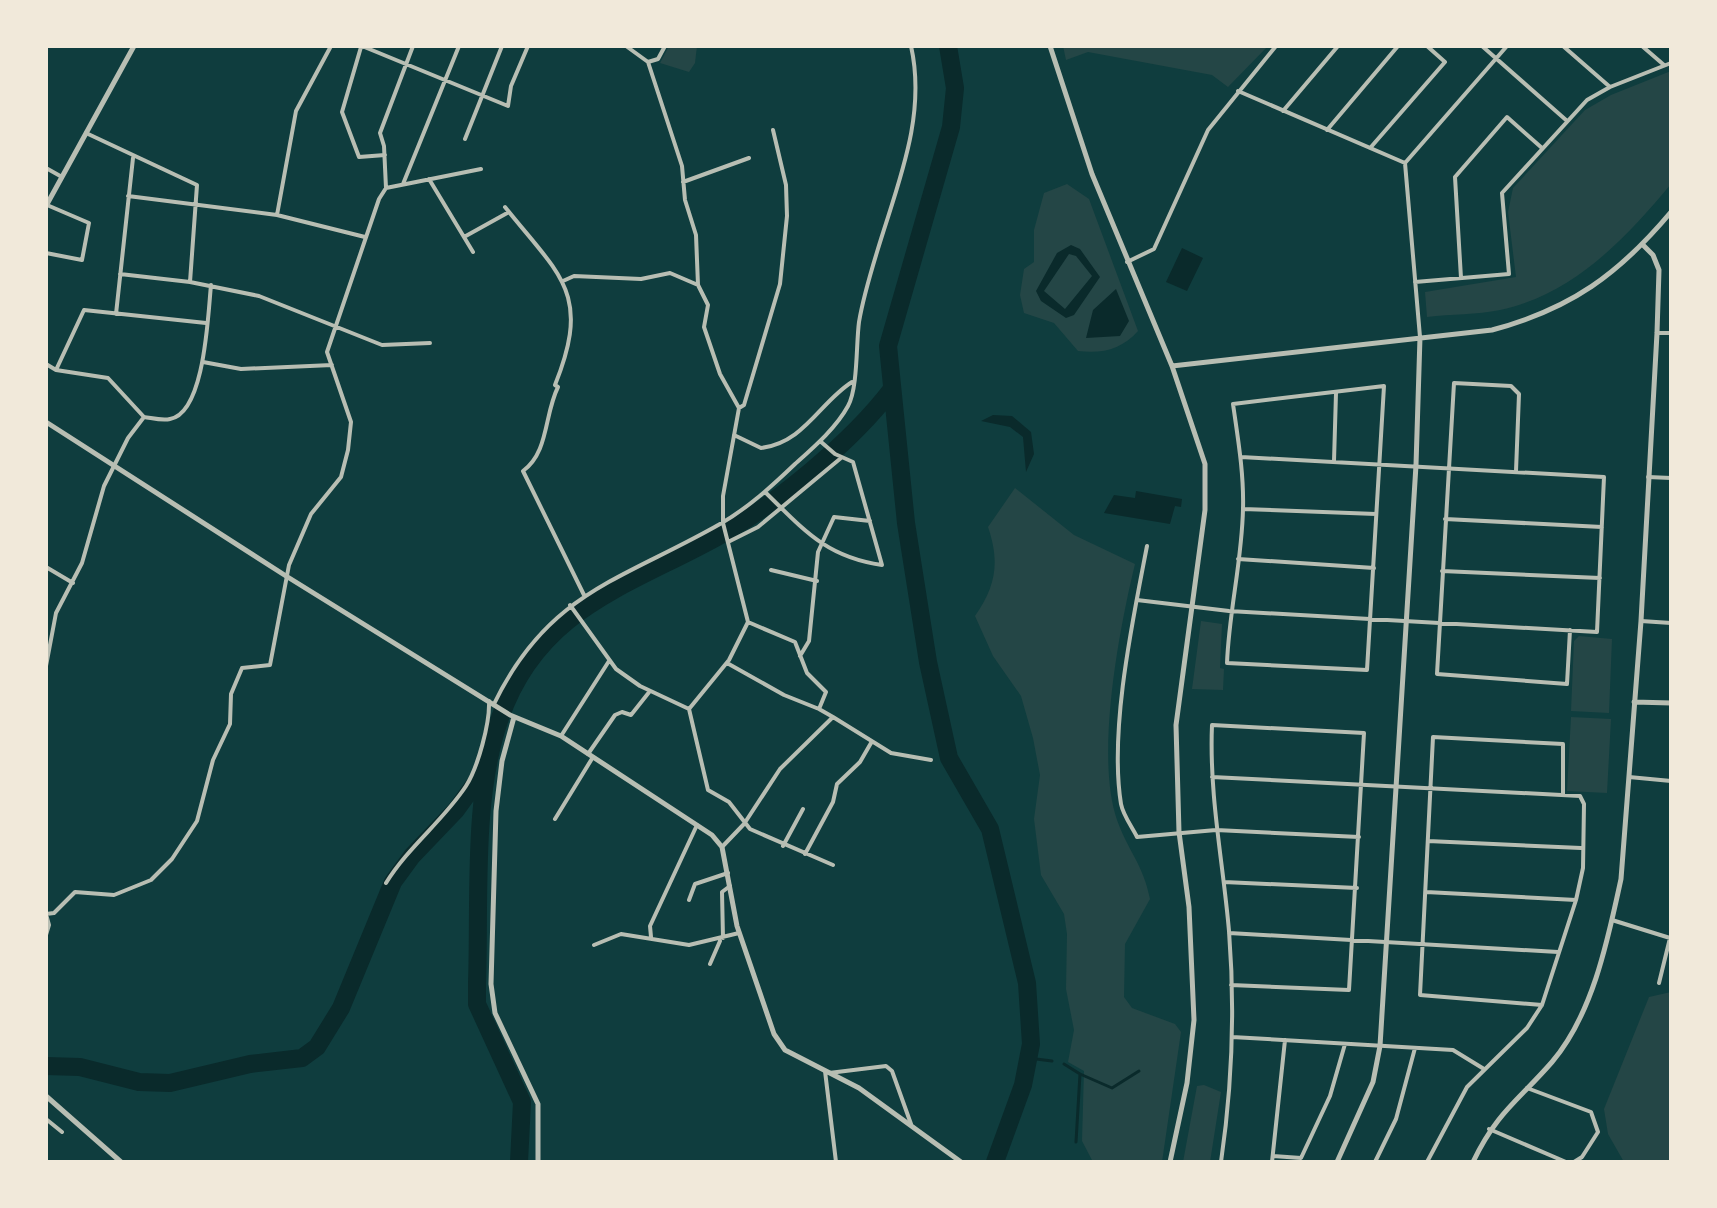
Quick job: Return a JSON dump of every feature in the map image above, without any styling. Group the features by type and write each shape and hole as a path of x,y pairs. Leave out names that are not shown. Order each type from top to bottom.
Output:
{"street":[{"path":"46,253 82,260 89,223 46,206 134,46"},
{"path":"277,215 296,111 331,46"},
{"path":"385,155 359,157 342,112 361,46 508,106 511,86 528,46"},
{"path":"46,935 49,925 46,914 54,913 75,892 114,895 151,880 172,859 197,821 213,760 230,724 231,694 242,668 270,665 286,576 311,514 341,477 348,450 351,422 327,352 365,237 386,188 385,155 380,133 413,46"},
{"path":"403,184 459,46"},
{"path":"465,139 502,46"},
{"path":"626,46 648,62 682,166 696,235 698,285 708,305 704,327 720,374 739,408"},
{"path":"648,62 658,59 665,46"},
{"path":"386,883 401,859 467,784 490,718 492,703 520,659 584,595 724,524 765,493 822,442 850,404 869,279 912,137 916,97 911,46"},
{"path":"1050,46 1092,174 1172,366 1205,464 1205,510 1176,725 1179,832 1189,907 1194,1004 1187,1083 1170,1162"},
{"path":"1127,262 1154,249 1208,130 1276,46"},
{"path":"1283,111 1338,46"},
{"path":"1327,130 1398,46"},
{"path":"1371,148 1445,62 1427,46"},
{"path":"1482,46 1566,120"},
{"path":"1337,1162 1373,1082 1380,1046 1388,942 1416,465 1420,337 1404,182 1405,163 1507,46"},
{"path":"1563,46 1610,87"},
{"path":"1642,46 1665,66"},
{"path":"1415,282 1509,274 1502,193 1587,100 1610,87 1671,63"},
{"path":"1237,91 1405,163"},
{"path":"1461,278 1455,177 1507,117 1542,148"},
{"path":"689,709 727,663 748,622 724,524 723,496 739,408 745,402 780,284 786,185 773,130"},
{"path":"86,133 133,158 197,185 190,282"},
{"path":"116,314 133,158"},
{"path":"683,182 749,158"},
{"path":"46,168 62,177"},
{"path":"386,188 481,169"},
{"path":"429,179 473,252"},
{"path":"128,196 195,202 277,215 365,237"},
{"path":"464,237 507,210 569,292 572,315 566,355 546,417 540,453 523,471 584,595"},
{"path":"1172,366 1492,330 1527,320 1575,300 1618,270 1671,212"},
{"path":"1473,1162 1489,1129 1552,1061 1582,1014 1612,920 1621,879 1641,621 1657,333 1659,270 1653,255 1643,245"},
{"path":"563,281 574,276 641,279 670,273 698,285"},
{"path":"120,274 211,285 259,296 382,345 430,343"},
{"path":"46,364 56,370 108,378 144,417 169,420 180,415 188,405 203,362 211,285"},
{"path":"56,370 84,310 207,323"},
{"path":"1657,333 1671,333"},
{"path":"203,362 241,369 332,365"},
{"path":"734,435 765,448 791,437 814,421 840,389 852,382"},
{"path":"1516,471 1519,394 1511,386 1454,383 1437,674 1567,684 1570,630"},
{"path":"1384,386 1367,670 1227,663 1229,611 1243,509 1241,457 1233,404 1336,393 1384,386"},
{"path":"1334,461 1336,393"},
{"path":"46,666 56,613 73,583 113,467 128,438 144,417"},
{"path":"46,422 512,716 561,736 697,825 722,847 739,933 774,1034 785,1050 859,1088 961,1162"},
{"path":"765,493 805,527 820,545 854,559 882,565 853,462 835,454 822,442"},
{"path":"728,542 758,527 842,457"},
{"path":"1137,600 1190,608 1371,621 1597,632 1604,477 1241,457"},
{"path":"1648,477 1671,478"},
{"path":"1243,509 1376,514"},
{"path":"799,657 809,641 820,545 834,517 870,521"},
{"path":"1445,519 1602,527"},
{"path":"1147,546 1122,702 1121,806 1137,837 1216,830 1359,837"},
{"path":"1238,559 1374,568"},
{"path":"46,567 73,583"},
{"path":"771,570 817,581"},
{"path":"1442,571 1601,578"},
{"path":"571,607 609,661 629,679 689,709"},
{"path":"1641,621 1671,623"},
{"path":"748,622 795,642 799,657 826,692 819,709"},
{"path":"561,736 609,661"},
{"path":"727,663 784,695 819,709 871,743 903,757 931,760"},
{"path":"555,819 615,715 622,712 631,715 650,691"},
{"path":"1634,702 1671,703"},
{"path":"689,709 701,754 704,785 729,802 744,824 783,846 833,865"},
{"path":"512,716 496,811 491,984 495,1013 538,1104 538,1162"},
{"path":"722,847 744,824 780,769 833,717"},
{"path":"1221,1162 1232,1037 1231,985 1229,933 1212,777 1212,725 1364,733 1349,990 1231,985"},
{"path":"1542,1005 1420,995 1433,737 1563,744 1563,795"},
{"path":"805,854 833,802 837,784 860,762 871,743"},
{"path":"1212,777 1580,796 1584,804 1583,868 1576,900 1542,1005 1527,1028 1484,1069 1454,1106 1427,1162"},
{"path":"1629,777 1671,781"},
{"path":"783,846 803,809"},
{"path":"651,937 650,926 697,825"},
{"path":"1428,841 1581,848"},
{"path":"689,900 695,884 728,873"},
{"path":"1224,882 1357,888"},
{"path":"710,964 722,938 722,892 730,886"},
{"path":"1426,892 1576,900"},
{"path":"1612,920 1670,938"},
{"path":"1659,983 1671,931"},
{"path":"594,945 621,934 689,945 739,933"},
{"path":"1229,933 1559,952"},
{"path":"1232,1037 1453,1050 1484,1069"},
{"path":"1285,1040 1272,1159 1301,1158 1330,1096 1345,1044"},
{"path":"1375,1162 1396,1119 1415,1048"},
{"path":"827,1072 886,1066 892,1071 912,1126"},
{"path":"827,1072 836,1162"},
{"path":"1526,1087 1591,1112 1598,1132 1582,1157 1574,1162"},
{"path":"46,1096 121,1162"},
{"path":"46,1119 62,1132"},
{"path":"1489,1129 1566,1162"}],"shaded area":[{"path":"669,46 697,46 695,63 689,72 660,63"},
{"path":"1063,46 1268,46 1228,87 1212,75 1088,52 1066,60"},
{"path":"1671,71 1671,184 1635,225 1574,278 1527,302 1482,313 1427,317 1425,292 1516,277 1508,212 1513,188 1585,110 1611,95"},
{"path":"1067,184 1089,199 1138,331 1111,349 1078,351 1054,323 1024,313 1020,295 1024,269 1034,262 1034,230 1044,193"},
{"path":"1071,245 1080,249 1100,277 1074,315 1066,318 1041,301 1036,291 1057,253","holes":["1069,254 1076,256 1092,276 1065,309 1044,291"]},
{"path":"1182,248 1203,258 1187,291 1166,282"},
{"path":"1116,289 1129,321 1120,336 1086,338 1093,310"},
{"path":"993,415 1012,416 1031,432 1034,454 1026,472 1023,437 1010,427 981,421"},
{"path":"1015,488 1074,535 1135,564 1116,657 1108,762 1117,820 1143,876 1150,899 1125,944 1124,997 1132,1008 1175,1024 1181,1032 1162,1162 1093,1162 1082,1141 1084,1071 1068,1062 1074,1030 1066,989 1067,934 1064,914 1041,875 1034,819 1040,775 1033,738 1021,696 993,656 975,616 988,594 994,573 994,551 988,527"},
{"path":"1136,491 1182,499 1181,507 1175,506 1170,524 1104,513 1114,495 1135,498"},
{"path":"1201,621 1222,624 1220,668 1224,669 1223,690 1192,689"},
{"path":"1579,636 1612,639 1609,713 1571,711 1574,641"},
{"path":"1571,717 1611,719 1607,793 1567,791"},
{"path":"1671,992 1671,1162 1624,1162 1608,1134 1604,1109 1649,997"},
{"path":"1204,1085 1221,1092 1210,1162 1183,1162 1197,1086"}],"waterway":[{"path":"948,46 955,88 951,127 888,346 906,523 928,662 949,758 990,829 1027,983 1031,1044 1023,1085 995,1162"},
{"path":"519,1162 522,1102 477,1004 479,849 485,781 500,718 517,681 537,651 561,626 618,588 717,537 763,508 834,451 892,389"},
{"path":"46,1066 80,1067 139,1082 170,1083 250,1064 302,1058 317,1047 341,1008 393,882 412,856 456,810 485,770"},
{"path":"1028,1058 1052,1061"},
{"path":"1064,1064 1080,1074 1076,1142"},
{"path":"1080,1074 1112,1088 1139,1071"}]}
